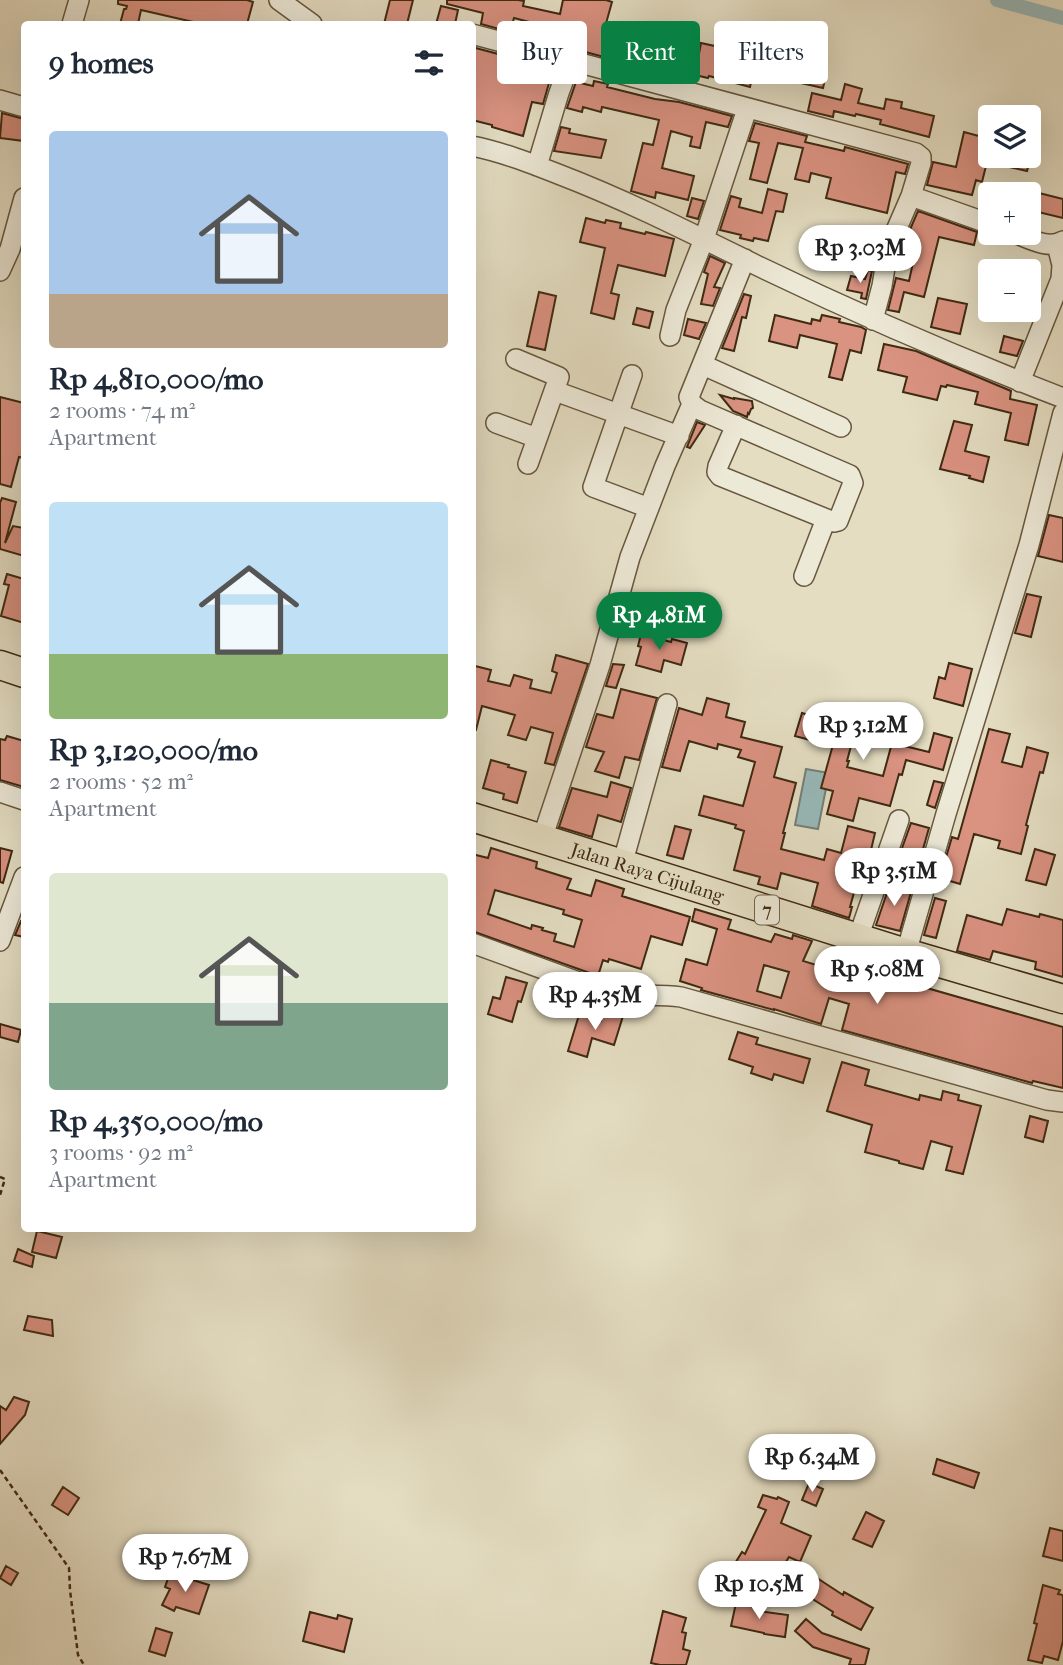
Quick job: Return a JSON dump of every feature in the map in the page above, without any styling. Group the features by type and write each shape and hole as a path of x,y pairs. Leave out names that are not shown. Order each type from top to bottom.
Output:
{"highway":[{"path":"0,665 21,672"},
{"name":"Jalan Raya Cijulang","path":"476,818 906,953 1063,999"}],"street":[{"path":"73,21 79,0"},
{"path":"279,0 308,21"},
{"path":"476,35 497,41"},
{"path":"587,64 916,153 921,163 911,196 888,249 873,320"},
{"path":"537,166 563,84"},
{"path":"0,100 21,106"},
{"path":"670,336 676,310 704,239 747,109"},
{"path":"476,147 492,150 598,190 873,320 974,364 1063,398"},
{"path":"911,196 978,220"},
{"path":"0,271 21,208"},
{"path":"1020,382 1061,279 1060,243 1049,245 1041,242"},
{"path":"736,425 718,466 722,478 834,522 838,521 853,483 850,475 694,406 690,397 745,260"},
{"path":"516,359 559,377 528,464"},
{"path":"703,365 841,427"},
{"path":"632,375 593,487 649,508"},
{"path":"555,391 681,437"},
{"path":"542,839 600,665 630,557 694,406"},
{"path":"906,953 1029,545 1063,413"},
{"path":"496,423 537,439"},
{"path":"803,576 826,519"},
{"path":"622,864 667,704"},
{"path":"0,792 21,799"},
{"path":"858,938 899,820"},
{"path":"0,941 21,885"},
{"path":"476,944 606,992 681,997 1047,1100 1063,1102"}],"path":[{"path":"0,1177 5,1179 0,1195"},
{"path":"0,1470 69,1569 78,1655 84,1665"}],"water":[{"path":"806,769 829,773 818,829 795,825"}],"building":[{"path":"118,0 253,2 248,21 189,21 141,10 139,21 121,21 127,6 118,4"},
{"path":"390,0 413,0 408,21 385,21"},
{"path":"447,0 518,0 524,1 523,6 560,14 563,0 612,2 607,21 601,21 601,56 587,52 587,21 526,21 514,18 513,21 497,21 497,28 481,24 483,13 447,4"},
{"path":"441,6 458,10 456,21 437,21"},
{"path":"701,43 714,46 714,77 700,76"},
{"path":"476,48 497,54 497,84 549,84 543,104 532,102 523,136 476,121"},
{"path":"594,81 608,84 607,87 732,116 728,127 706,122 700,148 690,146 692,137 671,131 662,168 694,176 688,200 656,192 655,198 631,191 643,143 653,145 659,120 602,107 601,112 583,107 582,112 567,108 575,84 593,86"},
{"path":"805,84 824,84 823,88"},
{"path":"845,84 862,89 858,103 884,109 886,99 902,102 901,108 934,116 929,137 880,124 881,120 856,114 855,116 834,111 833,117 808,111 812,93 841,100"},
{"path":"2,113 21,118 21,141 0,138"},
{"path":"755,123 807,136 805,142 844,151 845,147 908,164 905,174 896,172 887,213 826,198 831,178 811,173 809,182 795,179 803,148 778,143 767,183 750,179 759,143 749,141"},
{"path":"561,127 570,129 569,133 606,140 601,158 554,151"},
{"path":"964,132 978,136 978,168 986,168 982,182 976,180 972,195 927,185 933,162 956,167"},
{"path":"768,189 787,194 783,212 776,211 768,241 754,238 753,241 720,230 731,196 741,199 739,207 762,213"},
{"path":"1041,194 1063,199 1063,218 1041,213"},
{"path":"692,198 704,201 698,219 687,216"},
{"path":"918,211 977,232 974,245 939,237 924,297 904,292 899,312 888,310 896,278 909,281 914,258 899,255"},
{"path":"586,218 605,223 606,220 621,223 620,228 674,239 665,276 618,265 611,293 619,295 614,319 591,313 605,248 580,242"},
{"path":"710,256 725,263 714,287 720,288 713,306 701,304 708,274 704,272"},
{"path":"868,270 872,271 866,299 861,298 862,293 847,290 851,276 865,279"},
{"path":"539,292 556,296 545,350 527,346"},
{"path":"744,294 751,296 746,318 742,317 734,351 722,348"},
{"path":"938,298 967,304 960,334 931,327"},
{"path":"637,308 653,312 649,328 633,324"},
{"path":"775,315 811,324 812,319 820,321 822,315 861,327 866,330 861,353 850,350 842,380 829,377 837,344 800,335 797,348 769,341"},
{"path":"688,319 706,323 699,339 684,335"},
{"path":"1004,336 1023,341 1017,356 1000,352"},
{"path":"884,344 916,351 1011,391 1010,399 1037,405 1028,445 1005,440 1011,413 975,404 978,392 941,386 937,400 903,392 907,377 878,370"},
{"path":"720,395 752,401 753,408 747,417 733,411"},
{"path":"0,397 21,402 21,457 11,487 0,484"},
{"path":"954,421 972,425 965,451 989,457 983,482 940,469"},
{"path":"697,422 705,425 690,448 687,447"},
{"path":"2,498 16,502 5,543 13,526 21,527 21,555 0,549"},
{"path":"1049,515 1063,518 1063,562 1038,556"},
{"path":"7,574 21,578 21,622 1,616 9,585 4,584"},
{"path":"1027,594 1041,597 1031,637 1015,633"},
{"path":"641,634 687,643 681,665 664,660 661,672 636,665"},
{"path":"556,655 588,664 554,765 545,763 553,733 531,727 526,740 508,735 515,715 482,706 476,730 476,666 491,670 488,681 510,686 514,675 532,680 530,688 551,693 557,673 552,671"},
{"path":"949,663 972,669 963,706 934,698 939,677 945,679"},
{"path":"613,664 624,665 616,688 606,686"},
{"path":"621,689 657,698 639,760 625,757 619,778 595,771 604,752 586,747 597,714 613,718"},
{"path":"707,698 729,704 726,717 745,722 741,737 782,747 774,777 796,783 781,849 824,860 827,849 841,853 848,826 875,833 871,850 866,849 849,918 812,906 818,883 781,873 777,889 758,884 760,877 734,870 744,831 735,828 736,825 699,815 704,796 743,806 755,762 738,757 741,750 718,744 717,749 689,741 680,771 662,767 679,708 702,715"},
{"path":"831,705 860,712 847,767 883,776 892,743 929,752 934,733 952,738 943,770 906,760 890,806 859,798 853,821 827,814 833,791 821,788 834,741 811,734 810,740 795,736 802,713 827,720"},
{"path":"989,729 1010,734 1002,762 1022,767 1027,747 1048,753 1043,773 1040,772 1021,854 998,848 1000,841 974,834 960,884 940,878 952,837 958,839"},
{"path":"7,736 21,740 21,786 0,780 0,739 5,740"},
{"path":"491,760 526,772 517,803 503,799 504,794 483,788"},
{"path":"934,781 943,783 935,808 927,805"},
{"path":"611,782 631,788 621,822 598,815 592,837 559,827 572,788 607,797"},
{"path":"911,823 929,828 921,856 901,851"},
{"path":"675,826 691,830 683,859 667,855"},
{"path":"0,848 12,851 3,883 0,882"},
{"path":"491,848 537,862 536,868 571,879 567,889 591,896 596,880 624,889 622,896 690,917 682,945 651,936 641,969 609,959 608,962 603,960 598,976 476,932 476,855 488,858","holes":["495,890 564,910 563,914 582,920 574,947 554,941 556,934 542,930 543,928 532,925 531,929 488,914"]},
{"path":"1035,849 1055,855 1046,885 1026,880"},
{"path":"890,884 911,892 900,931 876,925"},
{"path":"935,898 946,901 936,938 924,935"},
{"path":"695,909 731,920 728,929 771,942 775,934 792,939 793,935 812,941 803,961 839,972 840,968 869,976 871,969 900,978 899,980 1063,1027 1063,1088 1033,1081 1032,1083 842,1030 849,1004 829,998 821,1024 701,990 702,988 680,981 686,959 707,965 717,929 692,921","holes":["764,965 789,972 781,998 757,991"]},
{"path":"1007,909 1063,920 1063,977 1035,969 1036,962 993,951 990,960 957,951 967,915 1002,925"},
{"path":"21,921 21,936 15,935"},
{"path":"506,977 527,983 512,1022 488,1014 493,997 500,999"},
{"path":"604,1010 623,1016 614,1045 592,1038 587,1057 568,1051 579,1015 601,1021"},
{"path":"0,1024 21,1030 18,1042 0,1037"},
{"path":"738,1032 758,1038 756,1044 810,1059 803,1083 774,1074 772,1080 751,1073 753,1067 729,1059"},
{"path":"842,1062 869,1070 865,1085 919,1100 920,1095 941,1100 943,1091 959,1095 958,1100 981,1106 963,1174 946,1170 952,1147 931,1141 923,1169 865,1152 872,1125 827,1111"},
{"path":"1030,1116 1048,1121 1043,1142 1025,1137"},
{"path":"37,1232 62,1237 56,1258 32,1252"},
{"path":"18,1249 34,1256 32,1267 14,1261"},
{"path":"28,1316 52,1320 53,1336 24,1330"},
{"path":"14,1397 29,1402 25,1415 0,1444 0,1406 6,1410"},
{"path":"937,1459 979,1473 974,1488 933,1474"},
{"path":"809,1483 823,1489 816,1506 802,1500"},
{"path":"63,1487 79,1498 68,1515 52,1505"},
{"path":"763,1495 789,1502 781,1523 811,1536 800,1562 789,1557 777,1576 759,1565 751,1575 734,1565 742,1552 745,1554 766,1510 758,1507"},
{"path":"866,1512 884,1521 872,1547 853,1539"},
{"path":"1050,1528 1063,1531 1063,1561 1043,1556"},
{"path":"6,1566 18,1573 11,1585 0,1578"},
{"path":"170,1573 209,1585 199,1614 176,1607 174,1611 162,1605 170,1589 165,1587"},
{"path":"814,1576 843,1595 844,1592 873,1608 861,1630 832,1615 833,1612 803,1593"},
{"path":"1043,1585 1060,1590 1058,1594 1063,1595 1063,1641 1058,1660 1044,1656 1042,1663 1028,1660"},
{"path":"736,1603 760,1608 759,1611 788,1615 785,1637 731,1626"},
{"path":"663,1611 686,1618 682,1632 686,1633 683,1649 690,1651 686,1665 651,1663"},
{"path":"310,1612 337,1619 338,1615 352,1619 344,1652 303,1641"},
{"path":"806,1619 822,1633 869,1649 865,1665 849,1665 851,1659 813,1647 795,1631"},
{"path":"156,1628 172,1633 165,1656 149,1651"}],"waterway":[{"path":"997,0 1063,18"}]}
